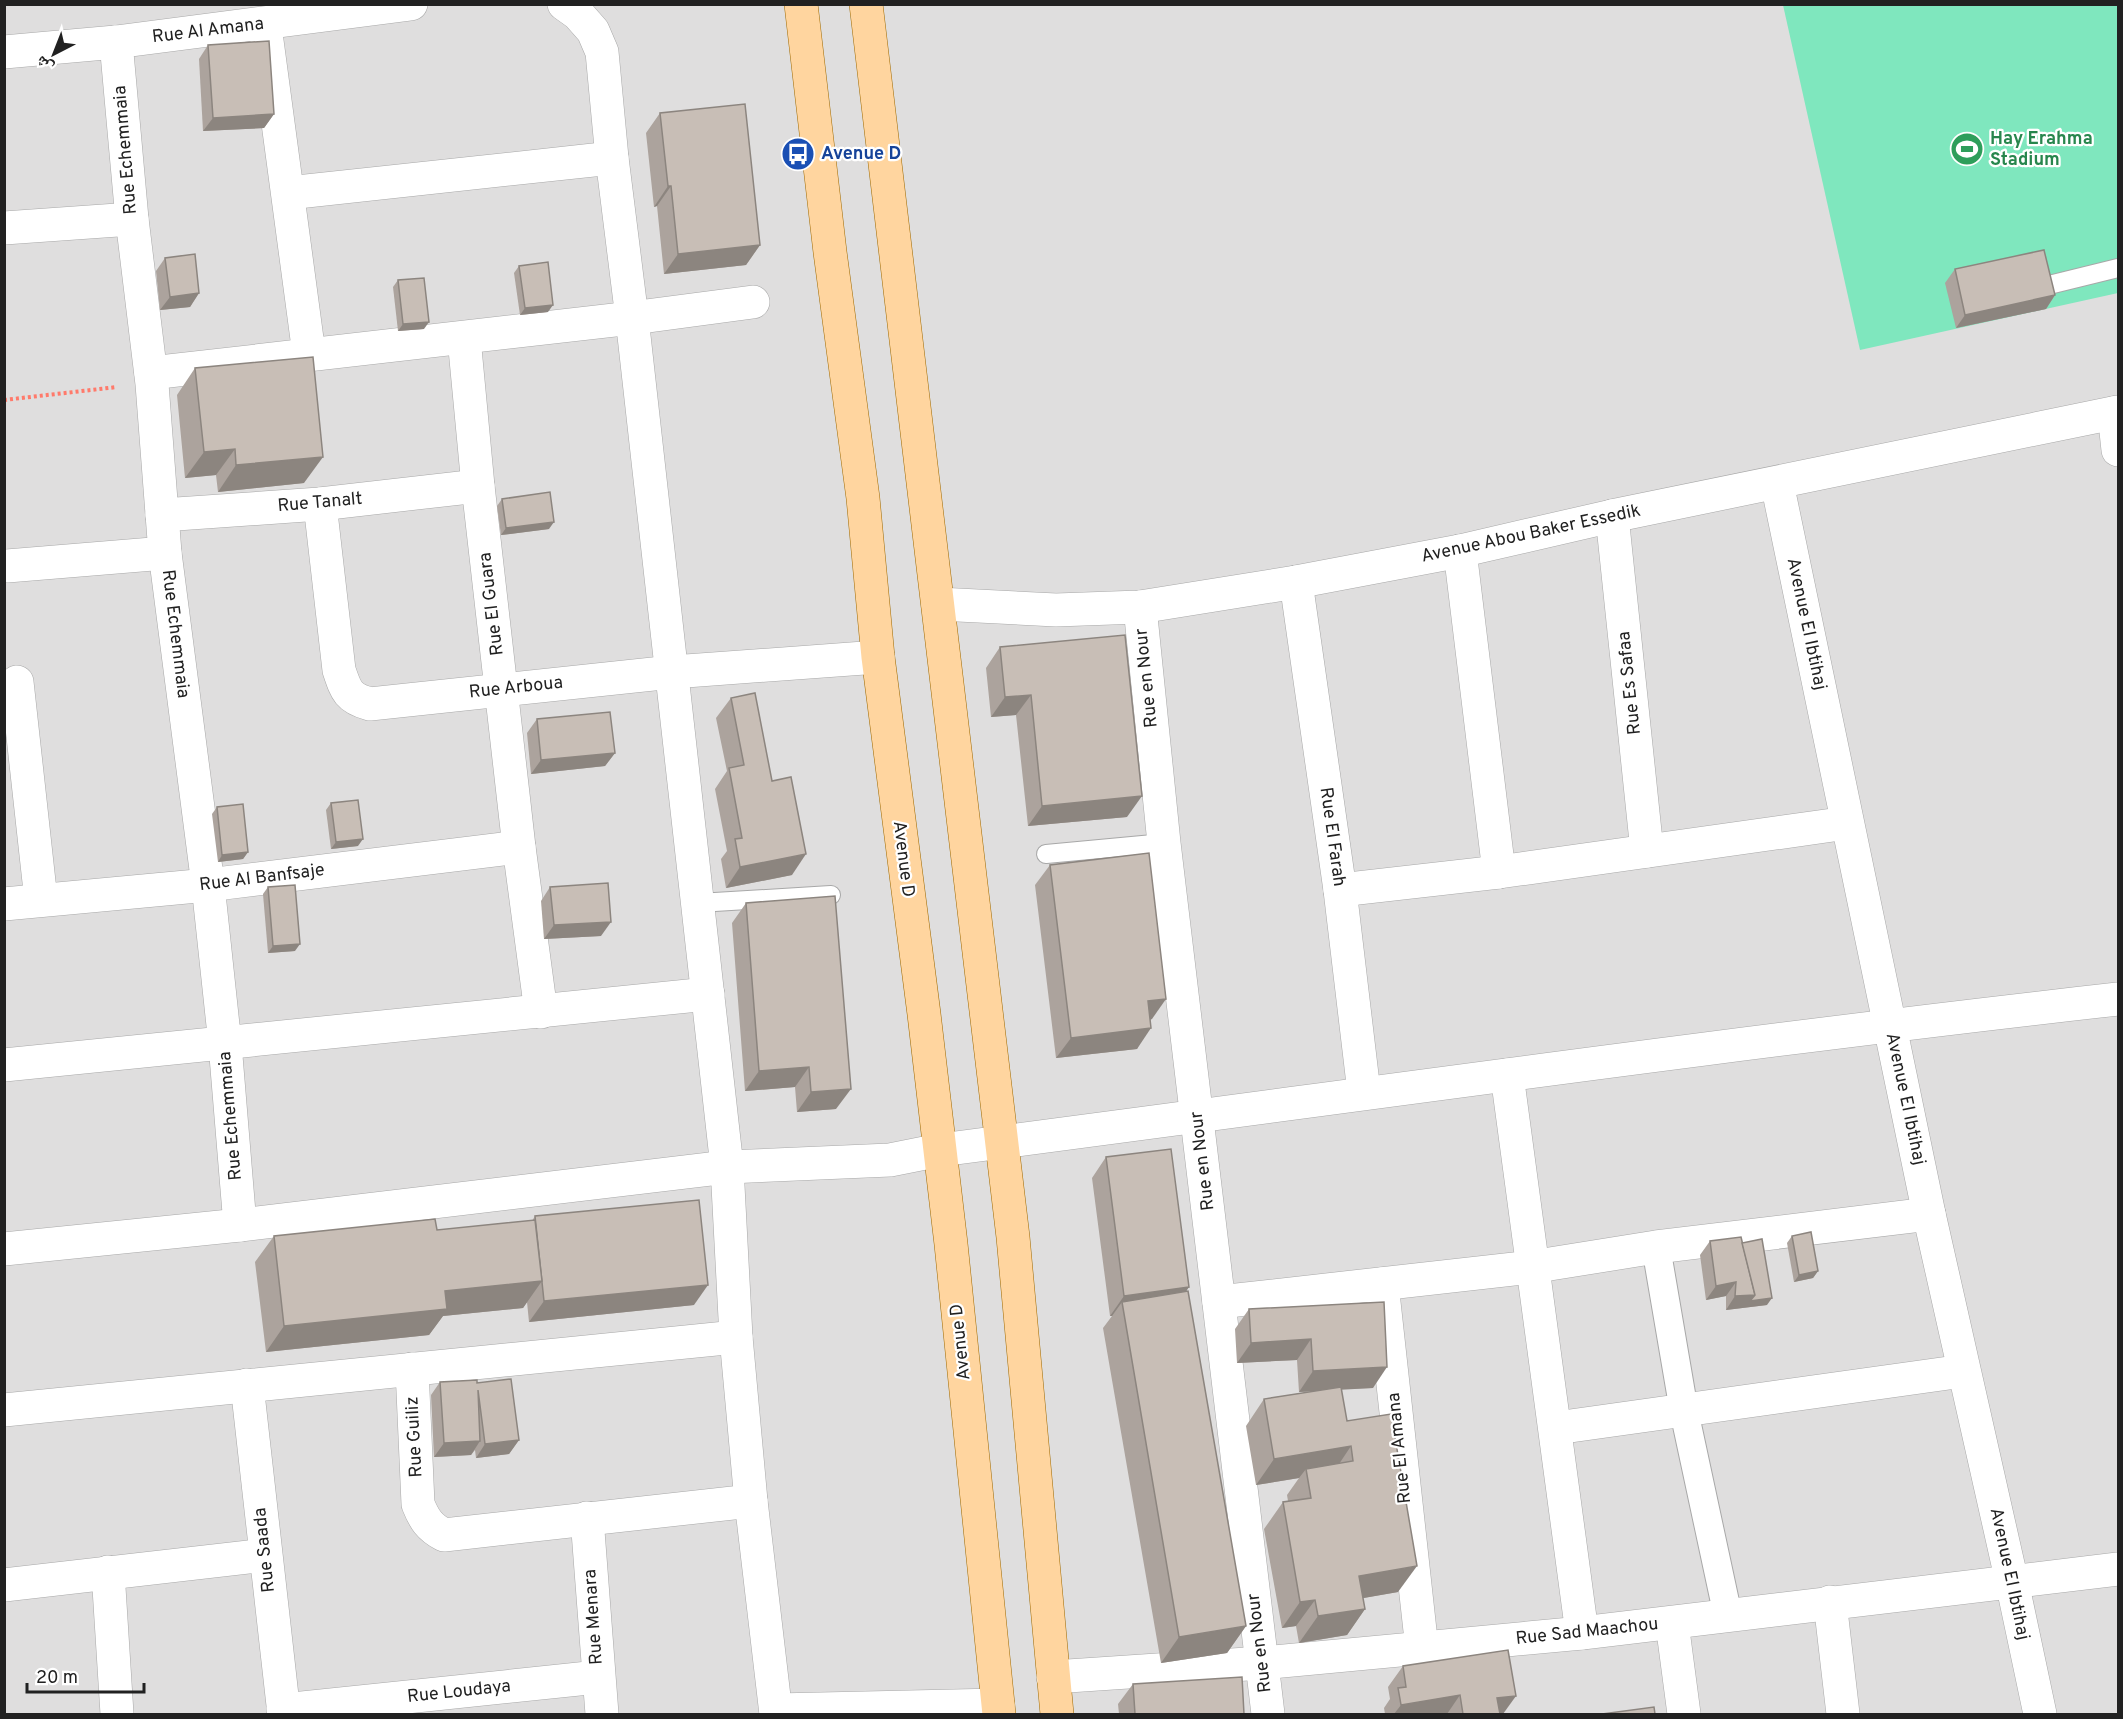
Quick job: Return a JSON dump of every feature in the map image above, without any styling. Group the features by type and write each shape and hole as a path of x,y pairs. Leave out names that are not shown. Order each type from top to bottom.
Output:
{"main road":[{"name":"Avenue D","path":"801,4 830,252 863,498 878,657 940,1150 998,1710"},
{"path":"866,4 1013,1237 1057,1714"}],"street":[{"name":"Rue Al Amana","path":"4,52 116,42 411,4"},
{"path":"564,4 578,14 593,31 602,52 612,158 727,1167 736,1337 751,1501 776,1712 998,1710"},
{"path":"264,24 309,354"},
{"name":"Rue Echemmaia","path":"116,42 132,219 151,378 165,553 208,885 225,1044 240,1225"},
{"path":"288,193 612,158"},
{"path":"4,228 132,219"},
{"path":"151,378 309,354 464,338 753,302"},
{"name":"Rue El Guara","path":"464,338 478,486 503,690 519,847 541,1012"},
{"path":"2116,412 2118,450"},
{"name":"Avenue Abou Baker Essedik","path":"938,604 1056,610 1140,607 1296,582 1460,551 1612,516 2116,412"},
{"name":"Avenue El Ibtihaj","path":"1777,483 1929,1214 2040,1714"},
{"name":"Rue Tanalt","path":"162,515 320,504 478,486"},
{"name":"Rue Arboua","path":"320,504 339,670 345,687 356,700 370,704 672,672 878,657"},
{"name":"Rue Es Safaa","path":"1612,516 1647,851"},
{"path":"1460,551 1499,872"},
{"path":"5,561 165,553"},
{"name":"Rue El Farah","path":"1296,582 1340,890 1364,1092"},
{"name":"Rue en Nour","path":"1140,607 1164,843 1268,1714"},
{"path":"17,682 14,738 41,900"},
{"path":"1340,890 1499,872 1846,823"},
{"name":"Rue Al Banfsaje","path":"4,903 208,885 519,847"},
{"path":"4,1065 708,994"},
{"path":"4,1249 240,1225 727,1167 890,1160 940,1150 1198,1117 1364,1092 1889,1024 2118,999"},
{"path":"1507,1075 1582,1633"},
{"path":"1219,1302 1531,1267 1656,1247 1929,1214"},
{"path":"1656,1247 1684,1411 1728,1616"},
{"name":"Rue El Amana","path":"1382,1284 1422,1649"},
{"path":"4,1410 736,1337"},
{"name":"Rue Guiliz","path":"412,1369 418,1504 424,1520 434,1530 444,1535 587,1518"},
{"path":"1556,1428 1963,1371"},
{"name":"Rue Saada","path":"247,1385 284,1712"},
{"path":"587,1518 751,1501"},
{"name":"Rue Menara","path":"587,1518 602,1714"},
{"path":"4,1585 266,1554"},
{"name":"Rue Sad Maachou","path":"1053,1677 1262,1663 1582,1633 2118,1569"},
{"path":"108,1572 117,1714"},
{"path":"1830,1602 1843,1714"},
{"path":"1672,1623 1684,1714"},
{"name":"Rue Loudaya","path":"284,1712 598,1677"}],"lane":[{"path":"2053,284 2118,268"},
{"path":"1046,854 1164,843"},
{"path":"698,903 831,895"}],"path":[{"path":"4,400 151,378"}],"shaded area":[{"path":"5,5 2118,5 2118,1714 5,1714"}],"green space":[{"name":"Hay Erahma Stadium","path":"1783,5 2118,5 2118,293 1860,350"}],"building":[{"path":"269,41 274,114 213,118 208,45"},
{"path":"745,104 760,245 678,254 660,113"},
{"path":"2044,250 2055,295 1965,315 1955,269"},
{"path":"195,254 199,293 170,297 165,258"},
{"path":"548,262 553,305 525,308 519,266"},
{"path":"424,278 429,322 403,324 398,280"},
{"path":"313,357 323,457 236,465 235,449 204,452 195,368"},
{"path":"550,492 554,522 506,528 502,499"},
{"path":"1125,635 1142,796 1042,806 1031,695 1005,697 1000,647"},
{"path":"755,693 772,781 791,777 806,854 740,867 735,839 742,838 729,768 744,765 731,698"},
{"path":"610,712 615,753 541,760 537,719"},
{"path":"358,800 363,839 336,842 331,803"},
{"path":"243,804 248,852 222,855 217,807"},
{"path":"1149,853 1166,999 1148,1001 1151,1028 1071,1038 1050,865"},
{"path":"608,883 611,922 554,925 550,887"},
{"path":"295,885 300,944 273,946 268,887"},
{"path":"835,896 851,1089 811,1092 809,1067 759,1071 746,903"},
{"path":"1171,1149 1189,1287 1124,1296 1106,1157"},
{"path":"699,1200 708,1285 544,1301 535,1216"},
{"path":"435,1219 437,1230 535,1220 542,1281 445,1291 447,1309 284,1326 274,1236"},
{"path":"1811,1232 1818,1271 1799,1275 1792,1236"},
{"path":"1741,1237 1755,1295 1735,1296 1736,1282 1716,1286 1710,1241"},
{"path":"1762,1239 1772,1298 1750,1301 1755,1295 1742,1243"},
{"path":"1188,1291 1246,1626 1179,1637 1122,1302"},
{"path":"1384,1302 1387,1367 1313,1371 1311,1339 1251,1343 1249,1309"},
{"path":"511,1379 519,1440 485,1444 478,1390 480,1441 444,1443 440,1382 477,1380 477,1383"},
{"path":"1341,1387 1347,1421 1391,1414 1417,1566 1359,1576 1365,1609 1318,1616 1315,1600 1300,1602 1283,1502 1311,1498 1306,1469 1353,1461 1351,1446 1274,1459 1264,1399"},
{"path":"1508,1650 1516,1696 1497,1698 1500,1714 1463,1714 1460,1695 1401,1705 1398,1688 1406,1687 1403,1666"},
{"path":"1242,1677 1244,1714 1135,1714 1133,1684"},
{"path":"1654,1707 1655,1714 1602,1714"}],"place":[{"name":"Hay Erahma Stadium","path":"1967,149"},
{"name":"Avenue D","path":"798,154"}]}
